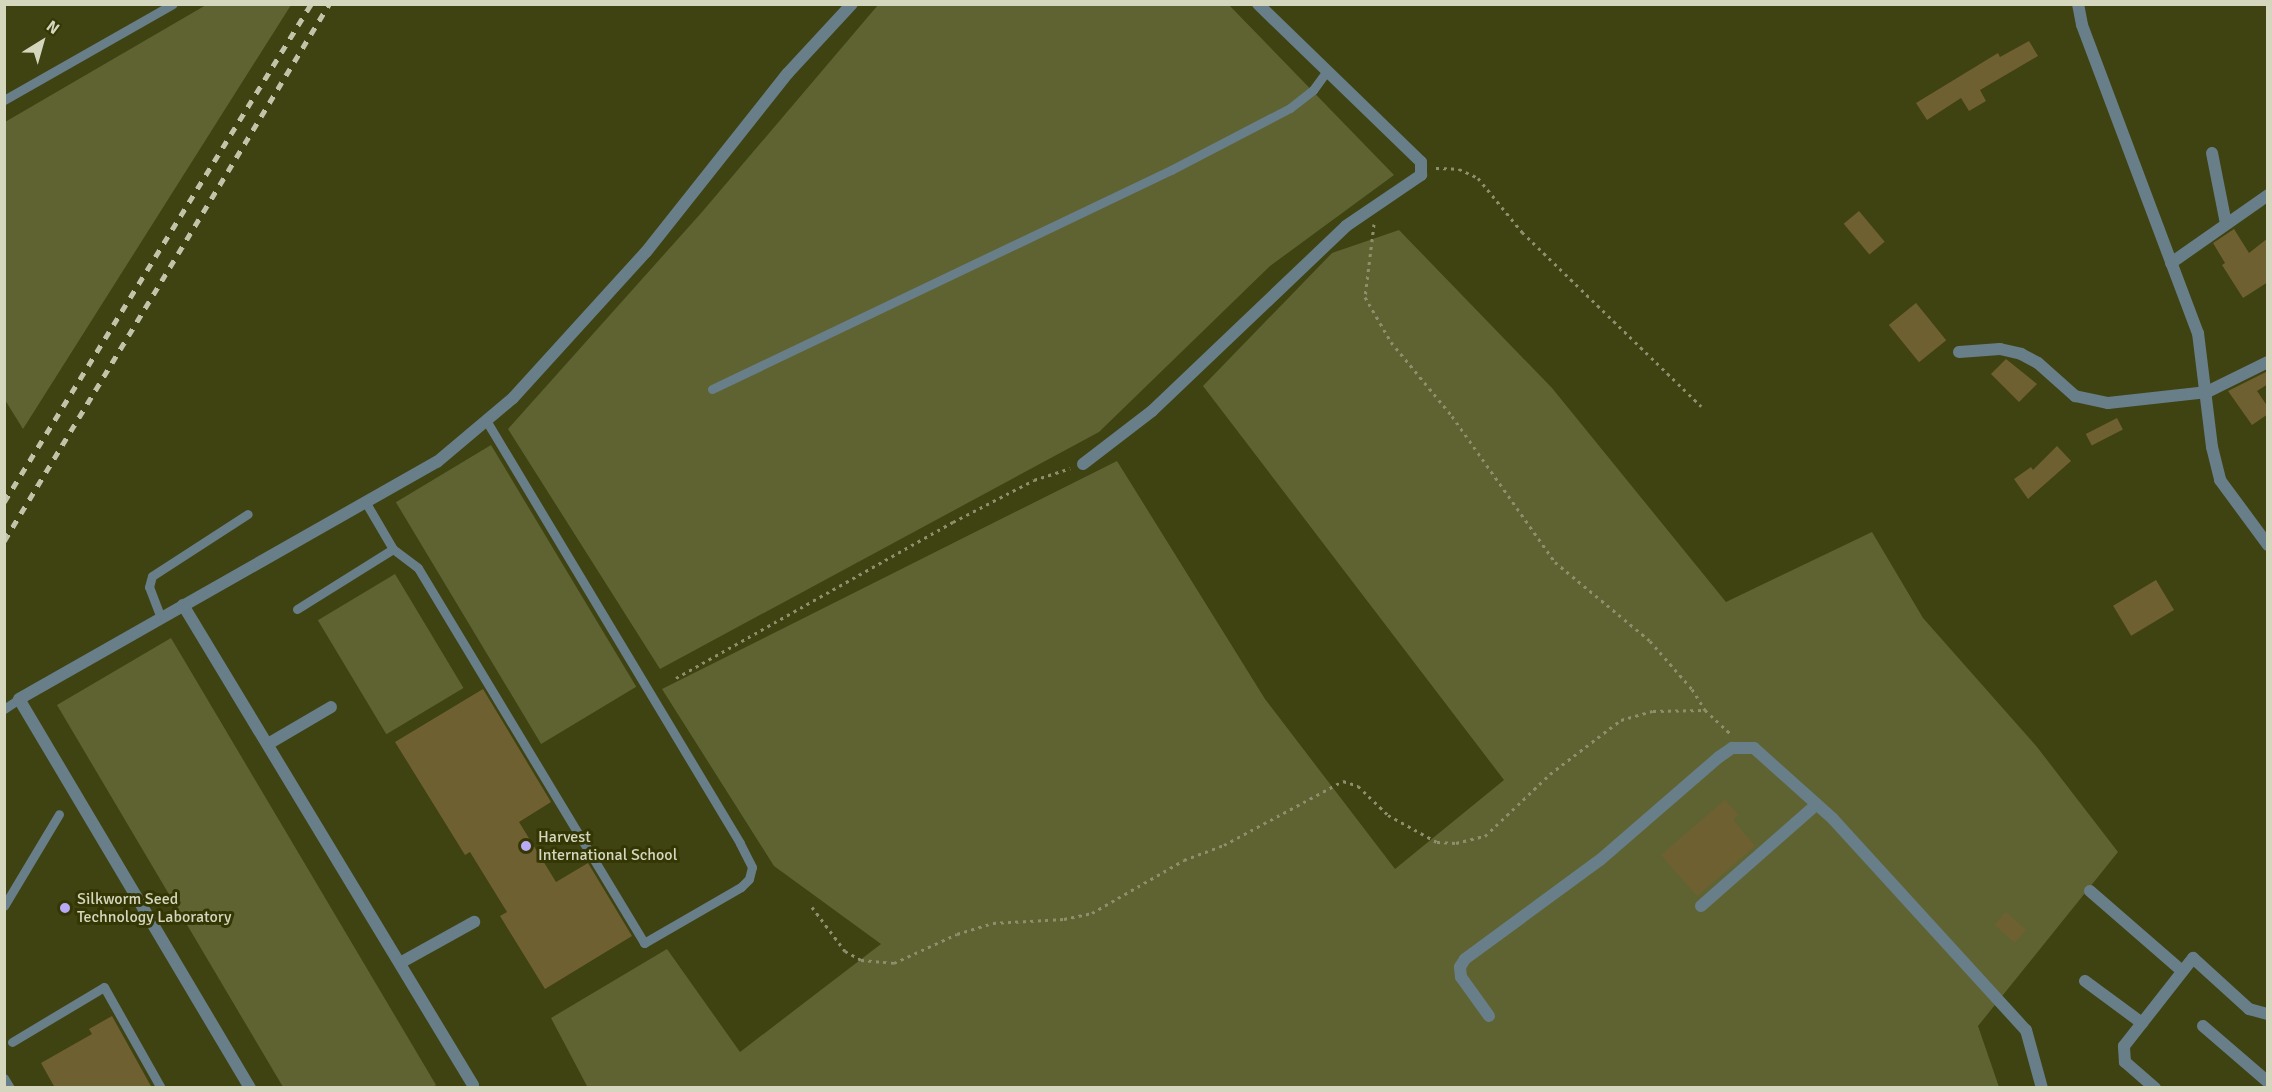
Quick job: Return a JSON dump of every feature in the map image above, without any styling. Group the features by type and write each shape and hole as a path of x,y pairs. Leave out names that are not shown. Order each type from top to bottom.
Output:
{"street":[{"path":"250,1088 19,699 437,462 556,355 646,252 788,74 852,4"},
{"path":"1083,464 1152,411 1267,297 1346,226 1421,175 1423,168 1258,4"},
{"path":"2078,4 2082,25 2198,333 2212,447 2220,480 2268,545"},
{"path":"2212,153 2226,224"},
{"path":"2171,263 2268,195"},
{"path":"1959,352 2000,349 2021,354 2086,401 2108,403 2207,392 2268,362"},
{"path":"183,605 473,1085"},
{"path":"268,744 331,707"},
{"path":"1489,1016 1461,977 1460,967 1465,959 1600,860 1719,757 1732,748 1754,748 1817,804 2026,1030 2042,1088"},
{"path":"1701,906 1817,804"},
{"path":"2090,891 2182,971"},
{"path":"400,963 474,922"},
{"path":"2155,1088 2126,1062 2123,1055 2124,1047 2182,971 2198,958 2249,1009 2258,1014 2268,1014"},
{"path":"2085,981 2142,1023"},
{"path":"2203,1026 2268,1082"}],"lane":[{"path":"4,100 173,4"},
{"path":"712,389 1171,170 1290,108 1313,90 1327,71"},
{"path":"366,503 393,549 418,568 644,943 749,879 752,867 740,843 486,420"},
{"path":"161,618 149,587 152,576 248,514"},
{"path":"297,609 393,549"},
{"path":"4,708 19,699"},
{"path":"4,906 59,814"},
{"path":"12,1042 104,987 161,1088"},
{"path":"4,1078 10,1088"}],"path":[{"path":"1423,168 1460,169 1478,178 1522,232 1701,406"},
{"path":"1377,205 1365,297 1391,342 1452,416 1555,562 1650,641 1723,729 1754,748"},
{"path":"676,678 984,506 1034,480 1083,464"},
{"path":"812,907 845,951 861,960 894,963 957,934 993,923 1064,919 1092,913 1185,860 1224,844 1343,781 1358,786 1388,815 1437,842 1456,843 1485,836 1551,774 1621,720 1653,711 1705,710"}],"green space":[{"path":"206,5 291,5 23,429 5,400 5,122"},
{"path":"878,5 1229,5 1394,175 1270,266 1099,432 660,669 508,429 702,212"},
{"path":"1399,230 1552,388 1726,602 1872,532 1923,618 2037,747 2118,852 1978,1026 1999,1087 588,1088 551,1018 667,949 740,1052 881,944 774,866 662,689 1117,461 1265,699 1395,869 1504,780 1203,386 1332,253"},
{"path":"491,445 636,687 541,744 396,502"},
{"path":"395,574 464,688 386,734 318,620"},
{"path":"171,638 436,1085 433,1087 283,1087 57,705"}],"building":[{"path":"2029,41 2038,56 1980,90 1986,101 1969,111 1961,98 1927,120 1916,103 1998,53 2000,57"},
{"path":"1859,211 1885,242 1869,254 1844,224"},
{"path":"2234,229 2249,253 2268,238 2268,282 2243,298 2222,265 2225,263 2213,243"},
{"path":"1916,303 1946,340 1919,362 1889,325"},
{"path":"2006,359 2037,384 2019,402 1991,374"},
{"path":"2268,371 2268,384 2257,391 2268,407 2268,414 2252,425 2228,391"},
{"path":"2117,418 2123,430 2092,445 2086,434"},
{"path":"2057,446 2071,461 2028,499 2014,479 2031,467 2033,470"},
{"path":"2156,580 2174,610 2131,636 2113,606"},
{"path":"483,689 551,802 519,822 556,882 588,863 632,936 545,989 500,916 507,912 470,852 465,855 395,742"},
{"path":"1725,800 1738,815 1733,820 1755,846 1697,896 1661,855"},
{"path":"2006,912 2026,930 2015,943 1995,925"},
{"path":"112,1016 152,1088 55,1088 41,1063 92,1034 89,1029"}],"railway":[{"path":"4,502 311,4"},
{"path":"4,541 329,4"}],"place":[{"name":"Harvest International School","path":"526,846"},
{"name":"Silkworm Seed Technology Laboratory","path":"65,908"}]}
